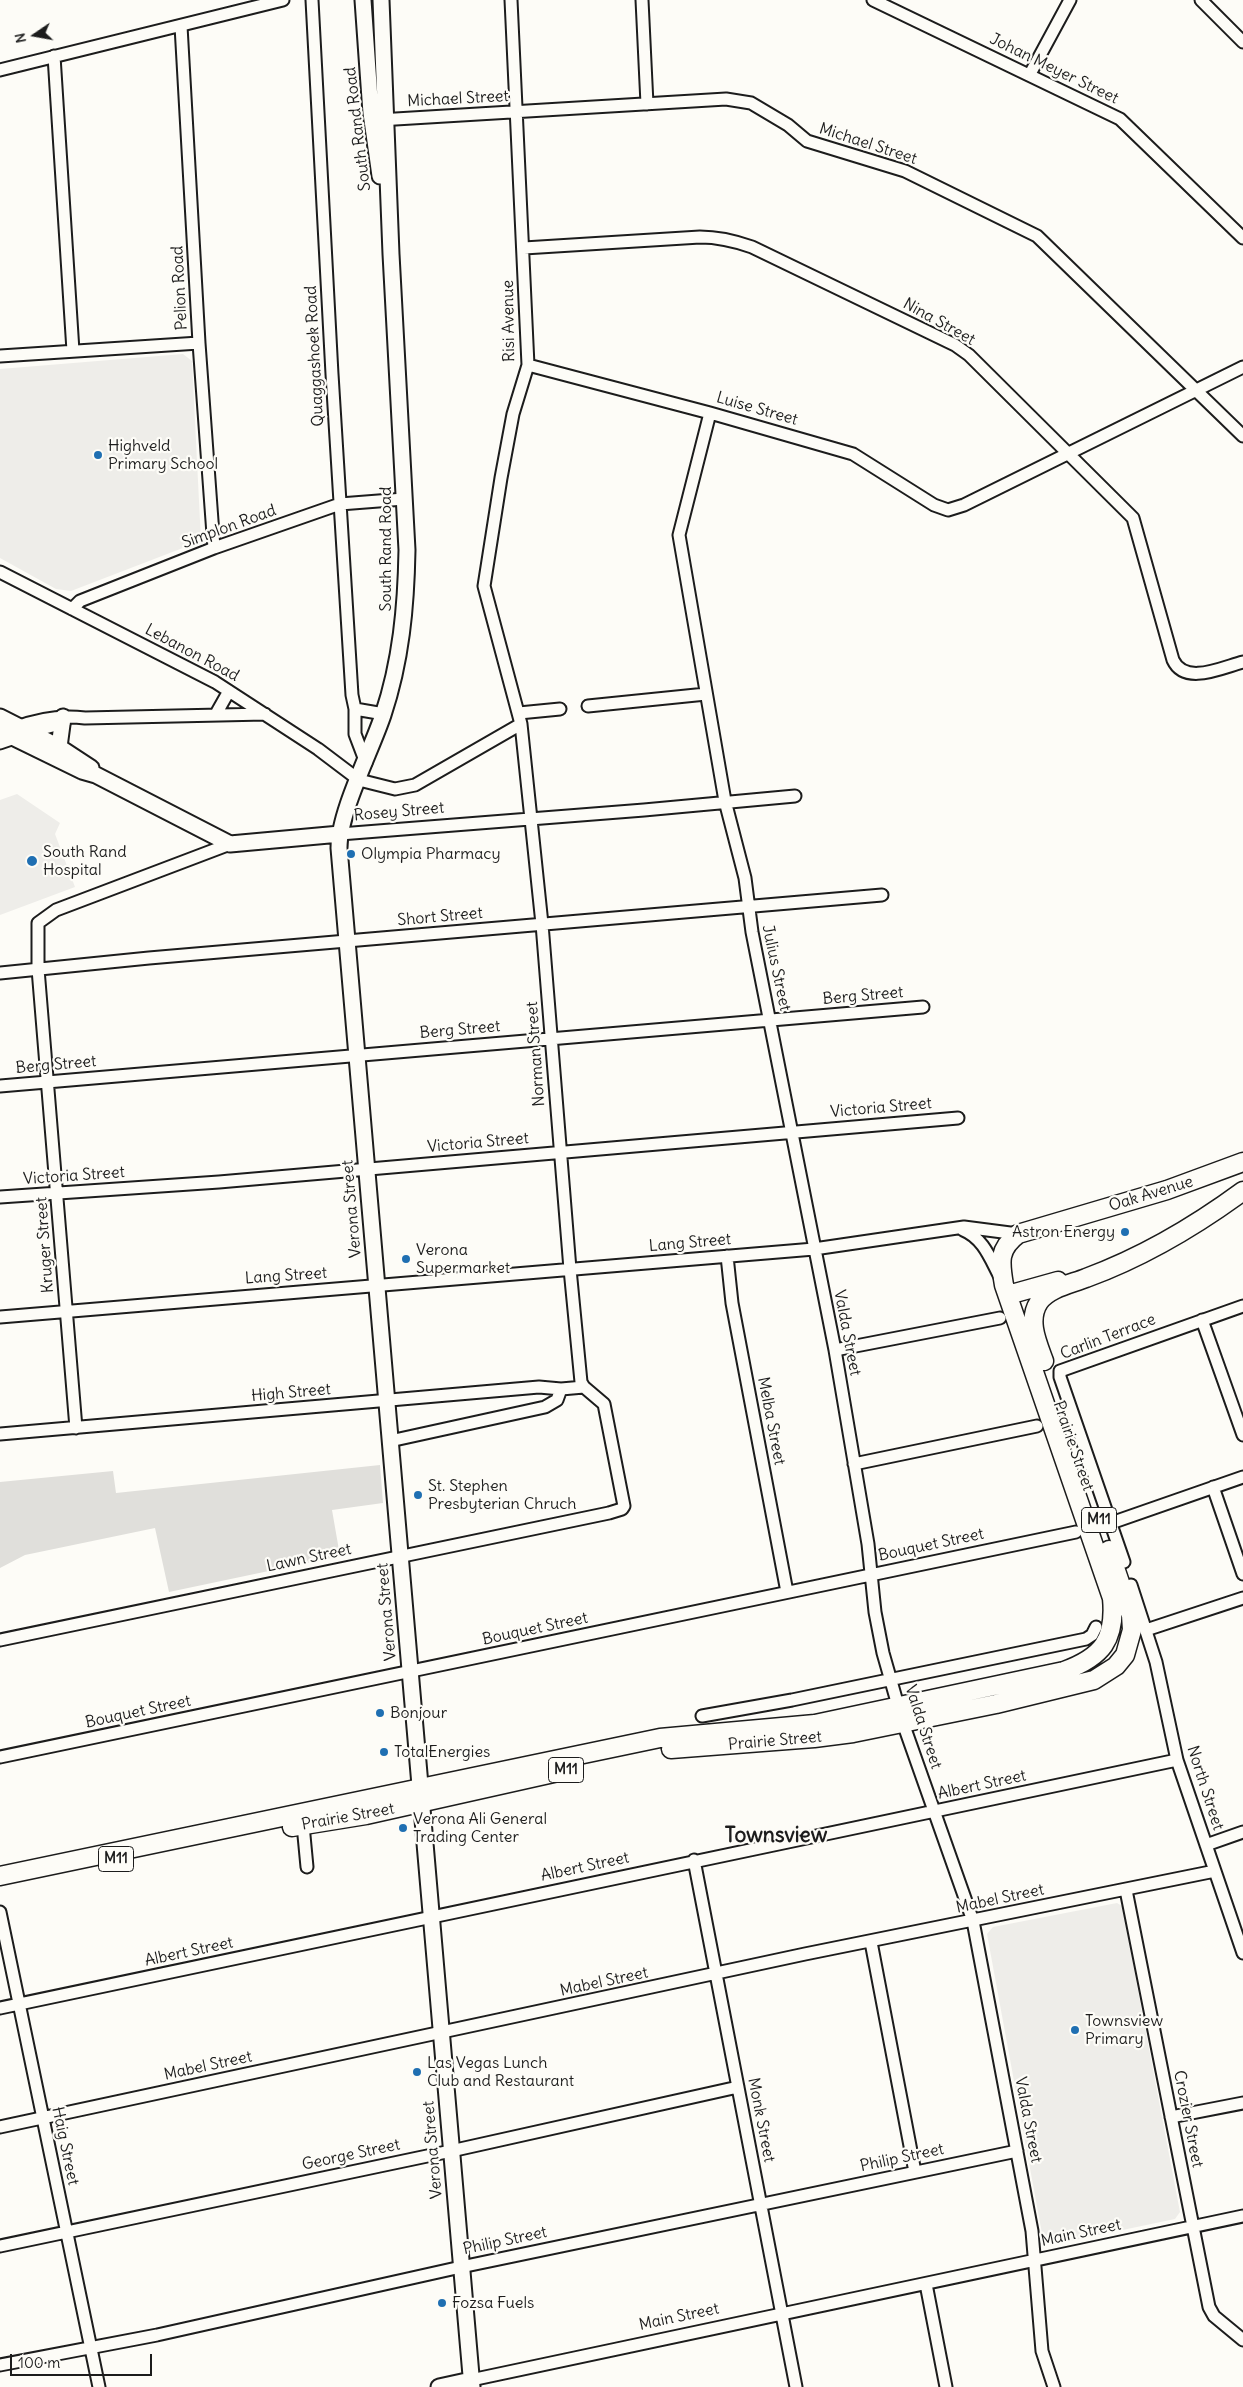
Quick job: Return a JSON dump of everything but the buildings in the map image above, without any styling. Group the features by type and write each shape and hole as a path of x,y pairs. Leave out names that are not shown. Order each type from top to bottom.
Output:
{"main road":[{"name":"South Rand Road","path":"340,834 384,714 394,677 403,630 407,550 391,254 379,120 363,0"},
{"name":"South Rand Road","path":"379,120 381,0"},
{"path":"0,717 10,734 87,774 96,775 230,844"},
{"path":"60,747 63,720"},
{"path":"10,734 60,747 90,767 96,775"},
{"name":"Rosey Street","path":"230,844 340,834"},
{"name":"Verona Street","path":"340,834 366,1169 472,2383"},
{"name":"Oak Avenue","path":"1004,1247 1018,1234 1167,1190 1243,1162"},
{"name":"M11","path":"1086,1278 1164,1244 1243,1191"},
{"name":"Prairie Street","path":"900,1714 1064,1671 1087,1662 1097,1654 1109,1637 1112,1627 1112,1598 1104,1570 1006,1290 1001,1269 1004,1247"},
{"path":"1006,1290 1067,1278 1086,1278"},
{"name":"Prairie Street","path":"0,1884 232,1836 303,1825 660,1738 900,1714 1094,1680 1116,1666 1129,1646 1132,1630 1131,1614 1034,1332 1035,1312 1043,1298 1062,1286 1086,1278"},
{"name":"Prairie Street","path":"0,1876 420,1796"},
{"name":"Main Street","path":"439,2387 472,2383"}],"street":[{"path":"0,70 283,0"},
{"name":"Quaggashoek Road","path":"312,0 350,676 355,709 353,726 366,763"},
{"name":"Risi Avenue","path":"511,0 518,112 528,365 511,423 484,586 520,718"},
{"path":"642,0 647,104"},
{"name":"Johan Meyer Street","path":"873,0 1120,119 1243,238"},
{"path":"1030,74 1070,0"},
{"path":"1201,0 1243,42"},
{"name":"Pelion Road","path":"181,26 214,548"},
{"path":"54,56 73,351"},
{"name":"Michael Street","path":"379,120 726,99 751,103 788,124 807,141 905,171 1026,229 1045,243 1243,436"},
{"name":"Nina Street","path":"524,248 715,237 752,247 962,349 1134,518 1174,660 1179,668 1190,673 1202,673 1243,662"},
{"path":"0,356 200,343"},
{"name":"Luise Street","path":"528,365 710,413 853,454 940,508 948,510 964,505 1243,366"},
{"name":"Julius Street","path":"710,413 679,535 725,801 741,862 814,1249"},
{"name":"Simplon Road","path":"72,609 80,601 214,548 340,504 404,499"},
{"name":"Lebanon Road","path":"0,572 229,691 318,749 359,780"},
{"path":"216,714 229,691"},
{"path":"588,706 706,694"},
{"path":"355,709 384,714"},
{"path":"359,780 395,789 415,785 520,718 560,709"},
{"path":"10,734 63,720 85,718 265,714"},
{"name":"Norman Street","path":"520,718 542,924 570,1269 583,1384"},
{"name":"Rosey Street","path":"340,834 795,796"},
{"name":"Rosey Street","path":"37,940 38,922 47,914 230,844"},
{"name":"Short Street","path":"0,973 882,895"},
{"name":"Kruger Street","path":"37,940 76,1428"},
{"name":"Berg Street","path":"0,1086 922,1007"},
{"name":"Victoria Street","path":"0,1197 219,1182 958,1118"},
{"name":"Lang Street","path":"0,1317 814,1249 964,1227 1018,1234"},
{"path":"956,1228 976,1236 1006,1290"},
{"name":"Valda Street","path":"814,1249 868,1544 875,1612 890,1679 900,1714 973,1921 1017,2150 1036,2261 1042,2351 1054,2387"},
{"name":"Melba Street","path":"727,1256 732,1303 787,1592"},
{"name":"Carlin Terrace","path":"1124,1562 1060,1371 1243,1306"},
{"path":"834,1350 1000,1318"},
{"path":"1202,1320 1243,1435"},
{"name":"High Street","path":"0,1434 387,1402 539,1387 562,1389 583,1384"},
{"name":"Lawn Street","path":"0,1640 624,1508 606,1408 602,1401 583,1384"},
{"path":"390,1441 545,1407 557,1400 562,1389"},
{"path":"854,1464 1037,1426"},
{"path":"1111,1523 1243,1477"},
{"path":"1213,1487 1243,1574"},
{"name":"Bouquet Street","path":"0,1757 1076,1532"},
{"path":"1131,1585 1146,1630 1243,1598"},
{"path":"702,1716 1086,1639 1096,1627"},
{"name":"North Street","path":"1146,1630 1158,1670 1177,1760 1243,1953"},
{"name":"Albert Street","path":"0,2008 694,1860 1177,1760"},
{"path":"303,1825 307,1867"},
{"path":"1206,1845 1243,1832"},
{"name":"Monk Street","path":"694,1860 796,2387"},
{"name":"Mabel Street","path":"0,2127 1215,1871"},
{"name":"Crozier Street","path":"1126,1890 1211,2312 1243,2340"},
{"name":"Haig Street","path":"0,1912 99,2387"},
{"path":"871,1942 915,2172"},
{"name":"George Street","path":"0,2246 451,2151 738,2087"},
{"path":"1172,2116 1243,2103"},
{"name":"Philip Street","path":"0,2365 90,2346 157,2335 461,2267 1017,2150"},
{"name":"Main Street","path":"472,2383 782,2313 1243,2216"},
{"path":"926,2284 946,2387"}],"shaded area":[{"name":"Highveld Primary School","path":"183,354 192,361 201,541 71,591 56,589 0,558 0,369"},
{"name":"South Rand Hospital","path":"17,794 60,823 55,834 75,887 0,915 0,800"},
{"path":"380,1465 383,1503 332,1510 340,1556 169,1592 155,1528 25,1555 0,1568 0,1482 113,1471 116,1493"},
{"name":"Townsview Primary","path":"1117,1903 1122,1906 1180,2212 1175,2219 1051,2245 1043,2239 987,1934 993,1927"}],"place":[{"name":"Highveld Primary School","path":"98,455"},
{"name":"Olympia Pharmacy","path":"351,854"},
{"name":"South Rand Hospital","path":"32,861"},
{"name":"Astron Energy","path":"1125,1232"},
{"name":"Verona Supermarket","path":"406,1259"},
{"name":"St. Stephen Presbyterian Chruch","path":"418,1495"},
{"name":"Bonjour","path":"380,1713"},
{"name":"TotalEnergies","path":"384,1752"},
{"name":"Verona Ali General Trading Center","path":"403,1828"},
{"name":"Townsview Primary","path":"1075,2030"},
{"name":"Las Vegas Lunch Club and Restaurant","path":"417,2072"},
{"name":"Fozsa Fuels","path":"442,2303"}],"district":[{"name":"Townsview","path":"776,1836"}]}
